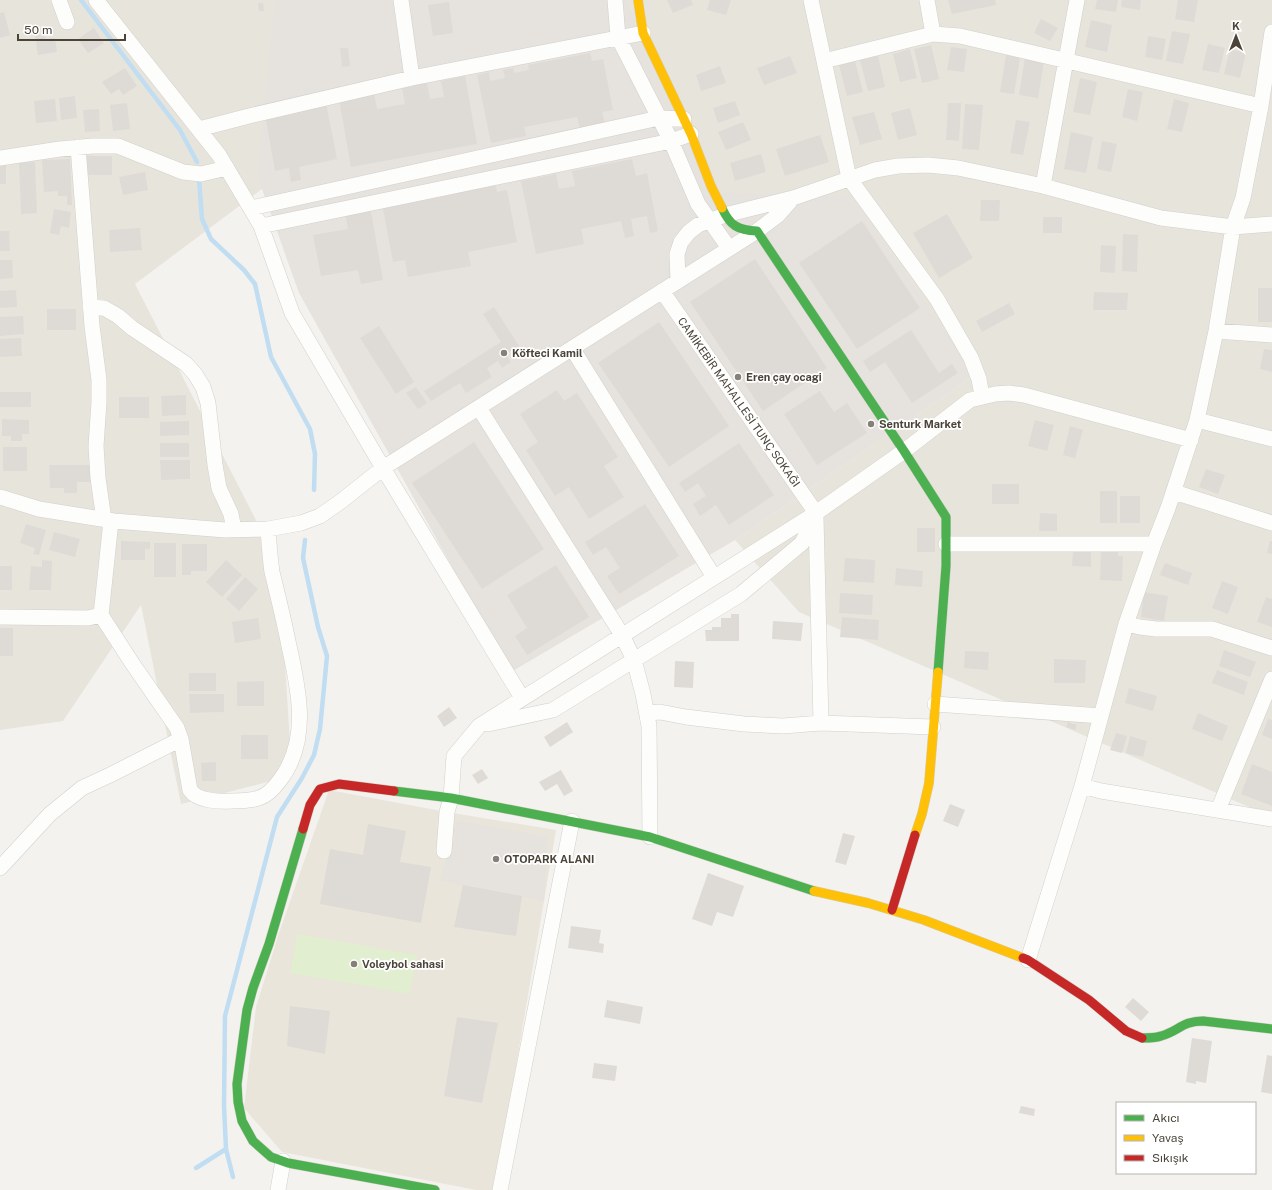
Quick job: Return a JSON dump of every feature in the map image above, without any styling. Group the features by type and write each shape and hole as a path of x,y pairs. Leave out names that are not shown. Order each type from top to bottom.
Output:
{"street":[{"path":"59,0 67,22"},
{"path":"96,0 199,129 227,168 261,226 292,313 383,468 522,698"},
{"path":"400,0 412,78"},
{"path":"615,0 618,37 671,141 698,204 730,248"},
{"path":"638,0 643,33 684,119 711,186 725,214 737,227 744,230 757,231"},
{"path":"811,0 849,178 937,299 971,358 979,379 982,396"},
{"path":"927,0 933,34"},
{"path":"1043,186 1077,0"},
{"path":"1028,960 1082,786 1126,624 1174,492 1197,420 1216,331 1233,227 1243,198 1269,67 1272,32"},
{"path":"199,129 412,78 643,33"},
{"path":"824,61 933,34 960,36 1261,106"},
{"path":"251,208 659,118 684,119"},
{"path":"261,226 671,141 690,134"},
{"path":"0,158 78,147 118,146 182,172 201,174 227,168"},
{"path":"78,147 94,351 99,380 100,402 96,446 98,478 107,520 101,615 177,728 181,739 190,790 193,794 210,800 225,802 246,801 260,798 274,788 282,778 295,752 300,726 298,683 272,570 268,529"},
{"path":"678,281 677,254 681,242 689,232 698,225 725,214 793,198 875,170 898,166 928,165 958,168 1043,186 1161,218 1233,227 1272,224"},
{"path":"0,497 39,509 107,520 225,530 268,529 301,523 320,516 383,468 757,231 778,215 793,198"},
{"path":"757,231 904,450 946,517 946,566 929,783 922,814 892,910"},
{"name":"CAMİKEBİR MAHALLESİ TUNÇ SOKAĞI","path":"662,291 816,513"},
{"path":"90,306 104,308 118,316 132,328 186,364 195,374 203,387 208,403 219,488 231,514 234,530"},
{"path":"1216,331 1272,334"},
{"path":"572,348 714,577"},
{"path":"444,851 454,756 479,726 816,513 904,450 970,400 995,394 1009,393 1024,395 1191,440"},
{"path":"479,408 622,635 634,660 643,694 649,726 650,837"},
{"path":"1197,420 1272,439"},
{"path":"1174,492 1272,523"},
{"path":"479,726 554,710 741,594 802,543 816,513"},
{"path":"816,513 821,723"},
{"path":"946,544 1154,544"},
{"path":"0,617 88,618 101,615"},
{"path":"1126,624 1156,629 1212,629 1272,648"},
{"path":"1218,810 1272,679"},
{"path":"935,704 1101,716"},
{"path":"647,713 660,712 686,717 744,724 783,726 821,723 933,727"},
{"path":"0,868 50,814 82,788 181,739"},
{"path":"435,1190 283,1161 271,1157 253,1141 242,1121 238,1102 238,1084 247,1010 253,988 269,944 310,805 320,789 339,784 450,798 650,837 810,890 868,903 924,920 1028,960 1089,1000 1126,1031 1143,1038 1160,1037 1184,1024 1198,1021 1272,1029"},
{"path":"1082,786 1101,791 1272,818"},
{"path":"500,1190 572,822"},
{"path":"278,1190 283,1161"}],"shaded area":[{"path":"0,0 277,0 262,189 135,284 279,565 292,776 181,804 141,605 63,721 0,730"},
{"path":"275,0 627,0 719,193 850,196 976,374 735,540 511,672 299,293 257,175"},
{"path":"627,0 1272,0 1272,817 799,612 735,540 976,374 719,193"},
{"path":"329,790 556,830 495,1190 476,1190 282,1152 244,1108 256,1007 279,933"},
{"name":"OTOPARK ALANI","path":"456,820 548,837 544,901 440,881"}],"green space":[{"name":"Voleybol sahasi","path":"297,934 417,955 410,994 290,973"}],"building":[{"path":"667,0 691,0 693,5 673,13"},
{"path":"710,0 731,0 726,15 707,10"},
{"path":"948,0 995,0 996,5 952,14"},
{"path":"1097,0 1118,0 1116,12 1095,9"},
{"path":"1122,0 1141,0 1140,10 1121,7"},
{"path":"1178,0 1198,0 1194,22 1175,19"},
{"path":"449,2 453,33 433,36 428,5"},
{"path":"258,3 263,3 264,11 259,11"},
{"path":"4,12 10,35 0,38 0,13"},
{"path":"1041,19 1058,28 1050,41 1034,33"},
{"path":"1091,20 1112,25 1107,52 1085,47"},
{"path":"94,28 104,43 88,53 78,39"},
{"path":"1172,31 1190,34 1183,64 1166,61"},
{"path":"45,34 46,39 55,38 57,52 38,55 35,36"},
{"path":"1148,36 1166,39 1162,60 1145,57"},
{"path":"1208,44 1225,48 1219,73 1202,70"},
{"path":"931,45 939,79 922,83 914,49"},
{"path":"951,47 967,49 964,72 947,70"},
{"path":"340,48 348,48 350,66 342,67"},
{"path":"910,49 917,78 900,82 893,54"},
{"path":"1230,49 1246,53 1240,78 1224,74"},
{"path":"590,53 592,61 603,59 613,110 602,112 605,124 580,129 577,117 524,127 526,136 491,143 477,75 489,72 490,81 505,78 503,70 513,68 514,73 529,70 528,65"},
{"path":"1006,55 1020,58 1014,94 1000,92"},
{"path":"790,56 797,73 764,85 757,68"},
{"path":"878,56 885,87 868,91 860,60"},
{"path":"1025,58 1044,62 1038,98 1019,95"},
{"path":"855,61 863,92 847,96 839,65"},
{"path":"720,66 726,83 701,91 696,75"},
{"path":"125,68 137,86 123,95 119,89 111,94 102,82"},
{"path":"465,76 477,144 351,167 339,99 374,93 377,109 405,104 402,88 427,83 430,99 444,97 441,81"},
{"path":"1080,78 1097,82 1090,115 1073,112"},
{"path":"1128,89 1143,92 1137,121 1122,117"},
{"path":"75,96 77,118 61,120 59,98"},
{"path":"55,99 57,121 36,123 34,101"},
{"path":"1174,99 1189,103 1182,132 1167,129"},
{"path":"735,101 740,115 718,123 713,108"},
{"path":"127,103 130,129 113,131 110,105"},
{"path":"326,103 337,159 299,167 301,180 291,182 289,168 275,171 265,114"},
{"path":"948,103 961,103 959,141 946,140"},
{"path":"965,104 983,105 979,150 962,149"},
{"path":"910,108 917,135 898,140 891,113"},
{"path":"99,109 100,131 85,132 83,110"},
{"path":"874,112 882,139 860,145 852,117"},
{"path":"1016,120 1030,122 1023,155 1010,153"},
{"path":"743,122 751,140 726,150 718,132"},
{"path":"1071,132 1093,137 1086,173 1064,169"},
{"path":"820,135 829,162 785,176 776,149"},
{"path":"1102,141 1117,144 1111,172 1097,169"},
{"path":"761,154 766,172 735,181 730,163"},
{"path":"83,156 112,156 112,175 83,175"},
{"path":"70,159 72,205 67,205 67,196 58,196 58,191 44,192 42,160"},
{"path":"632,159 636,176 647,173 658,231 650,233 647,216 631,219 634,236 625,238 621,221 581,229 584,244 536,254 521,181 556,174 559,189 575,186 572,171"},
{"path":"35,162 37,213 21,214 19,163"},
{"path":"0,163 6,163 6,184 0,184"},
{"path":"145,172 148,190 123,195 119,177"},
{"path":"495,182 497,192 507,190 517,242 468,252 471,266 408,277 405,260 393,262 382,204"},
{"path":"981,200 1000,200 999,221 980,221"},
{"path":"370,206 383,280 361,284 358,270 321,276 313,235 348,229 345,211"},
{"path":"54,209 71,212 69,228 61,226 59,235 50,233"},
{"path":"947,214 973,258 939,278 913,233"},
{"path":"1043,217 1062,217 1062,233 1043,233"},
{"path":"862,221 920,308 857,349 799,263"},
{"path":"140,228 142,250 110,252 109,230"},
{"path":"0,231 9,231 10,251 0,251"},
{"path":"1123,234 1138,235 1137,272 1122,271"},
{"path":"1101,245 1116,246 1115,273 1100,272"},
{"path":"755,259 827,368 763,411 690,302"},
{"path":"0,260 12,260 13,278 0,279"},
{"path":"1258,288 1272,288 1272,322 1258,322"},
{"path":"16,290 17,307 0,308 0,291"},
{"path":"1094,292 1128,293 1127,310 1093,310"},
{"path":"1009,303 1015,314 982,332 976,321"},
{"path":"494,307 519,346 506,354 511,362 502,368 498,361 487,368 492,377 466,393 460,383 431,401 424,391 501,342 483,314"},
{"path":"47,309 76,309 76,330 47,330"},
{"path":"23,316 24,334 0,336 0,317"},
{"path":"659,322 729,426 669,467 598,363"},
{"path":"379,326 414,382 396,394 360,338"},
{"path":"911,330 939,373 952,364 958,373 912,403 885,362 870,372 863,361"},
{"path":"21,338 22,356 0,357 0,339"},
{"path":"1264,349 1272,350 1272,372 1260,369"},
{"path":"416,387 427,403 418,409 406,393"},
{"path":"557,390 564,401 577,393 618,457 604,466 624,497 589,519 569,487 555,496 526,450 538,442 520,414"},
{"path":"820,391 834,412 847,403 867,433 817,465 784,414"},
{"path":"0,392 31,392 31,407 0,407"},
{"path":"186,395 186,415 162,416 161,396"},
{"path":"119,397 149,397 149,418 119,418"},
{"path":"2,419 29,420 29,434 22,434 22,441 11,441 11,436 2,436"},
{"path":"1035,420 1054,425 1047,451 1028,446"},
{"path":"189,421 189,435 160,436 160,422"},
{"path":"1070,426 1083,430 1075,458 1063,455"},
{"path":"474,442 544,549 482,589 412,483"},
{"path":"160,443 189,443 189,457 160,457"},
{"path":"739,443 774,495 729,525 716,505 700,516 693,504 706,496 698,483 685,492 679,483"},
{"path":"3,447 27,447 27,471 3,471"},
{"path":"160,460 190,460 190,479 161,480"},
{"path":"49,465 90,465 91,482 77,482 77,493 64,493 64,488 50,488"},
{"path":"1206,469 1225,475 1218,494 1199,487"},
{"path":"992,484 1019,484 1019,504 992,504"},
{"path":"1100,491 1117,491 1117,523 1100,523"},
{"path":"1120,496 1140,496 1140,523 1120,523"},
{"path":"645,504 679,556 619,594 607,576 620,568 606,547 593,555 585,542"},
{"path":"1040,513 1057,514 1057,531 1039,531"},
{"path":"26,524 46,530 39,555 33,554 35,548 20,543"},
{"path":"917,528 935,528 935,552 917,552"},
{"path":"54,532 80,539 75,557 49,550"},
{"path":"121,541 150,542 150,549 145,549 145,560 121,560"},
{"path":"1270,541 1272,541 1272,554 1267,553"},
{"path":"154,543 176,543 176,577 154,577"},
{"path":"182,544 207,544 207,571 191,571 191,575 182,575"},
{"path":"1073,550 1091,550 1091,567 1072,566"},
{"path":"1101,550 1118,550 1118,556 1123,556 1122,581 1100,580"},
{"path":"845,558 875,560 874,583 843,581"},
{"path":"42,560 52,561 51,590 29,590 31,566 42,567"},
{"path":"226,560 242,575 222,597 206,582"},
{"path":"1165,563 1192,573 1188,585 1160,575"},
{"path":"556,565 589,617 527,655 515,636 527,628 507,595"},
{"path":"0,566 12,566 12,590 0,590"},
{"path":"896,568 923,571 922,587 895,585"},
{"path":"245,577 258,589 239,611 226,599"},
{"path":"1222,581 1238,587 1228,614 1212,608"},
{"path":"1144,592 1168,596 1164,621 1141,617"},
{"path":"840,593 873,595 872,615 839,613"},
{"path":"1266,597 1272,599 1272,627 1257,622"},
{"path":"731,614 739,614 739,641 706,641 705,630 712,630 712,627 721,627 721,618 731,618"},
{"path":"842,617 879,620 878,640 840,637"},
{"path":"258,618 261,639 235,643 232,622"},
{"path":"773,621 803,623 801,641 772,639"},
{"path":"0,628 13,628 13,656 0,656"},
{"path":"1224,650 1256,662 1250,677 1219,666"},
{"path":"965,651 989,652 988,670 964,668"},
{"path":"1054,659 1086,660 1085,683 1054,683"},
{"path":"675,661 694,662 693,688 674,687"},
{"path":"1217,670 1248,682 1244,695 1212,683"},
{"path":"189,673 216,673 216,691 189,691"},
{"path":"264,681 264,706 237,706 237,682"},
{"path":"1129,688 1157,696 1153,711 1125,703"},
{"path":"189,694 224,694 224,712 190,713"},
{"path":"449,707 457,718 444,727 437,716"},
{"path":"1198,713 1228,726 1222,741 1192,729"},
{"path":"1268,719 1272,720 1272,739 1262,735"},
{"path":"567,722 573,732 550,747 544,737"},
{"path":"1068,722 1077,725 1075,730 1066,727"},
{"path":"1116,733 1127,736 1122,753 1110,750"},
{"path":"241,735 268,735 268,759 241,759"},
{"path":"1130,736 1147,741 1143,757 1126,753"},
{"path":"216,762 216,781 202,781 201,763"},
{"path":"1252,764 1272,772 1272,806 1241,794"},
{"path":"482,769 488,778 478,784 472,775"},
{"path":"561,770 573,791 564,796 557,784 545,791 539,782"},
{"path":"950,804 965,810 958,827 943,821"},
{"path":"368,824 406,831 400,862 431,867 421,923 320,904 330,849 363,855"},
{"path":"843,833 855,836 846,865 835,862"},
{"path":"708,873 744,886 733,917 717,912 712,926 692,919"},
{"path":"463,885 522,896 516,936 454,927"},
{"path":"571,926 601,930 599,943 604,944 603,953 568,948"},
{"path":"1133,998 1149,1012 1141,1021 1125,1007"},
{"path":"607,1000 643,1007 640,1024 604,1017"},
{"path":"290,1006 330,1011 325,1054 287,1046"},
{"path":"457,1017 498,1023 482,1103 444,1096"},
{"path":"1192,1038 1212,1041 1206,1083 1196,1081 1196,1084 1186,1082"},
{"path":"1267,1055 1272,1056 1272,1094 1261,1092"},
{"path":"594,1063 617,1066 615,1081 592,1078"},
{"path":"1021,1106 1035,1109 1034,1116 1019,1113"}],"waterway":[{"path":"81,0 180,130 197,162"},
{"path":"199,179 202,219 211,239 244,270 255,284 271,357 310,429 315,454 314,490"},
{"path":"233,1177 226,1149 224,1106 225,1016 277,817 302,778 314,755 320,729 327,656 318,627 303,558 305,540"},
{"path":"196,1168 226,1149"}],"traffic: fast":[{"path":"722,208 728,219 735,226 745,230 757,231 904,451 946,517 946,566 938,672"},
{"path":"394,791 451,798 650,837 814,891"},
{"path":"303,829 269,944 253,988 247,1010 237,1084 238,1102 242,1121 253,1141 271,1157 288,1163 435,1190"},
{"path":"1142,1038 1159,1037 1172,1032 1185,1024 1196,1021 1272,1029"}],"traffic: slow":[{"path":"638,0 643,33 691,134 711,186 722,208"},
{"path":"915,835 922,814 929,783 938,672"},
{"path":"814,891 868,903 924,920 1023,958"}],"traffic: jam":[{"path":"303,829 310,805 320,789 339,784 394,791"},
{"path":"892,910 915,835"},
{"path":"1023,958 1089,1000 1126,1031 1142,1038"}],"place":[{"name":"Köfteci Kamil","path":"504,353"},
{"name":"Eren çay ocagi","path":"738,377"},
{"name":"Senturk Market","path":"871,424"},
{"name":"OTOPARK ALANI","path":"496,859"},
{"name":"Voleybol sahasi","path":"354,964"}]}
